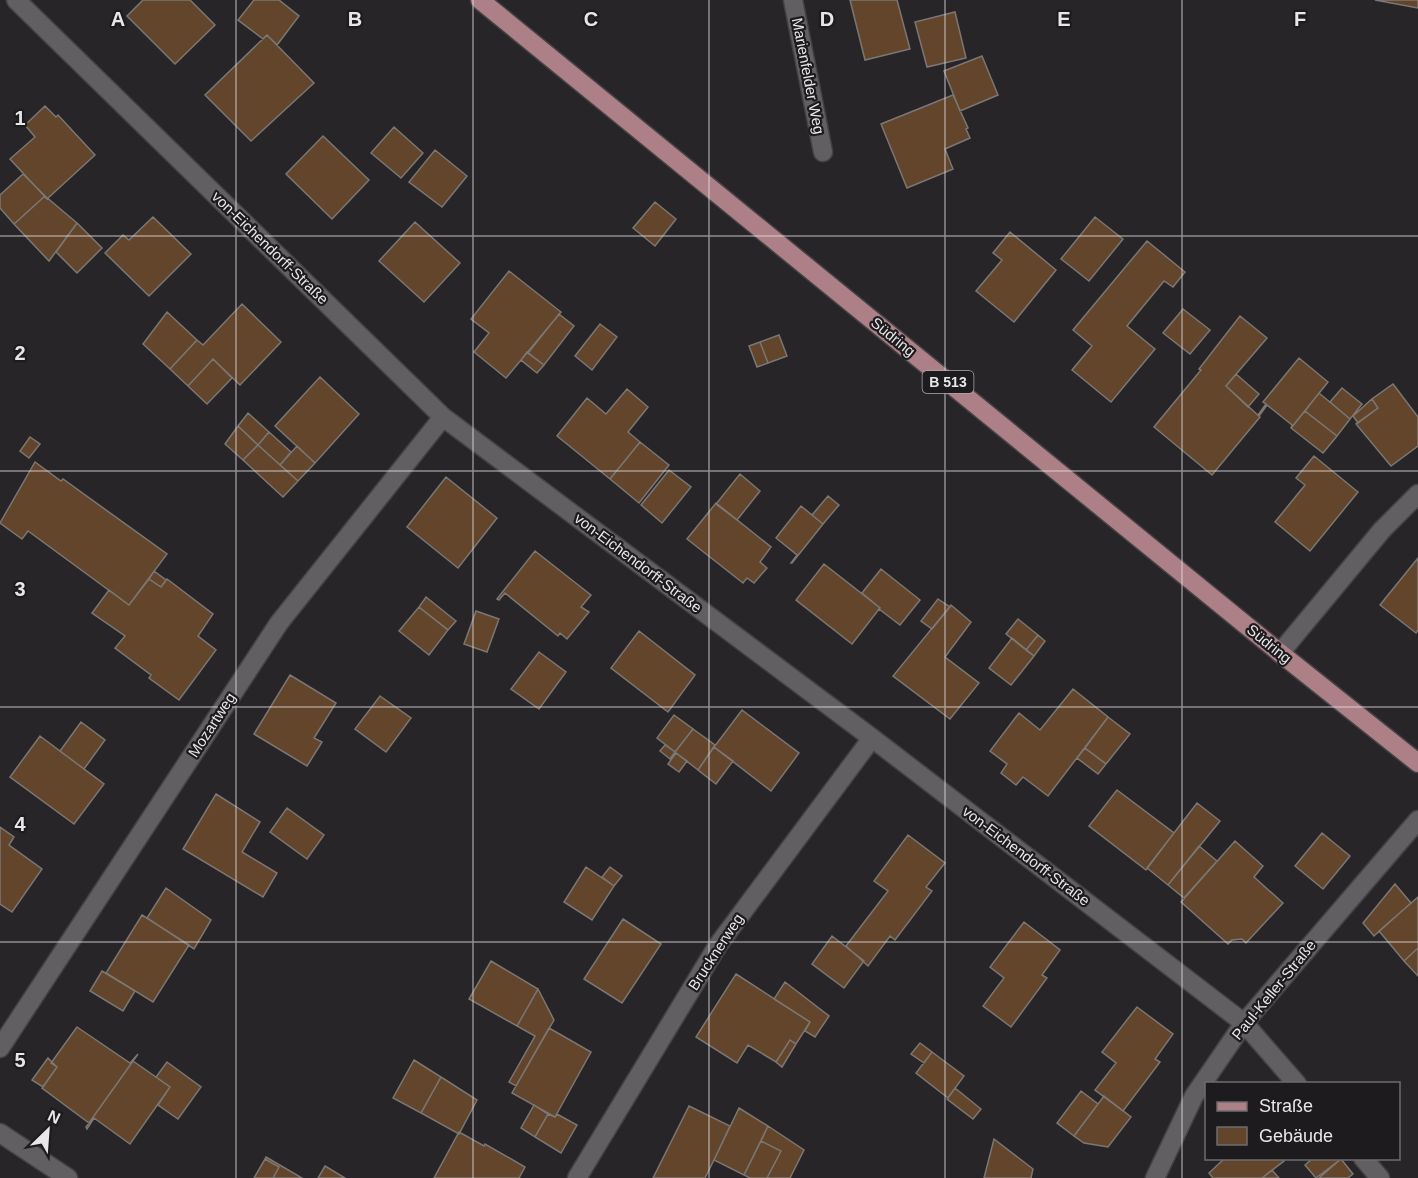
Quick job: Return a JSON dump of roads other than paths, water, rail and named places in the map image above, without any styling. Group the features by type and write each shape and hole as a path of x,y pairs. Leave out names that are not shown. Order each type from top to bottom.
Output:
{"main road":[{"name":"Südring","path":"480,0 1418,763"}],"street":[{"name":"von-Eichendorff-Straße","path":"16,0 443,417 872,738 1244,1023 1296,1082"},
{"name":"Marienfelder Weg","path":"793,0 823,152"},
{"name":"Mozartweg","path":"0,1048 279,623 443,417"},
{"path":"1280,653 1382,530 1418,494"},
{"name":"Brucknerweg","path":"577,1178 718,945 872,738"},
{"name":"Paul-Keller-Straße","path":"1155,1178 1194,1096 1244,1023 1418,820"},
{"path":"0,1133 68,1178"},
{"path":"1365,1160 1380,1178"}]}
